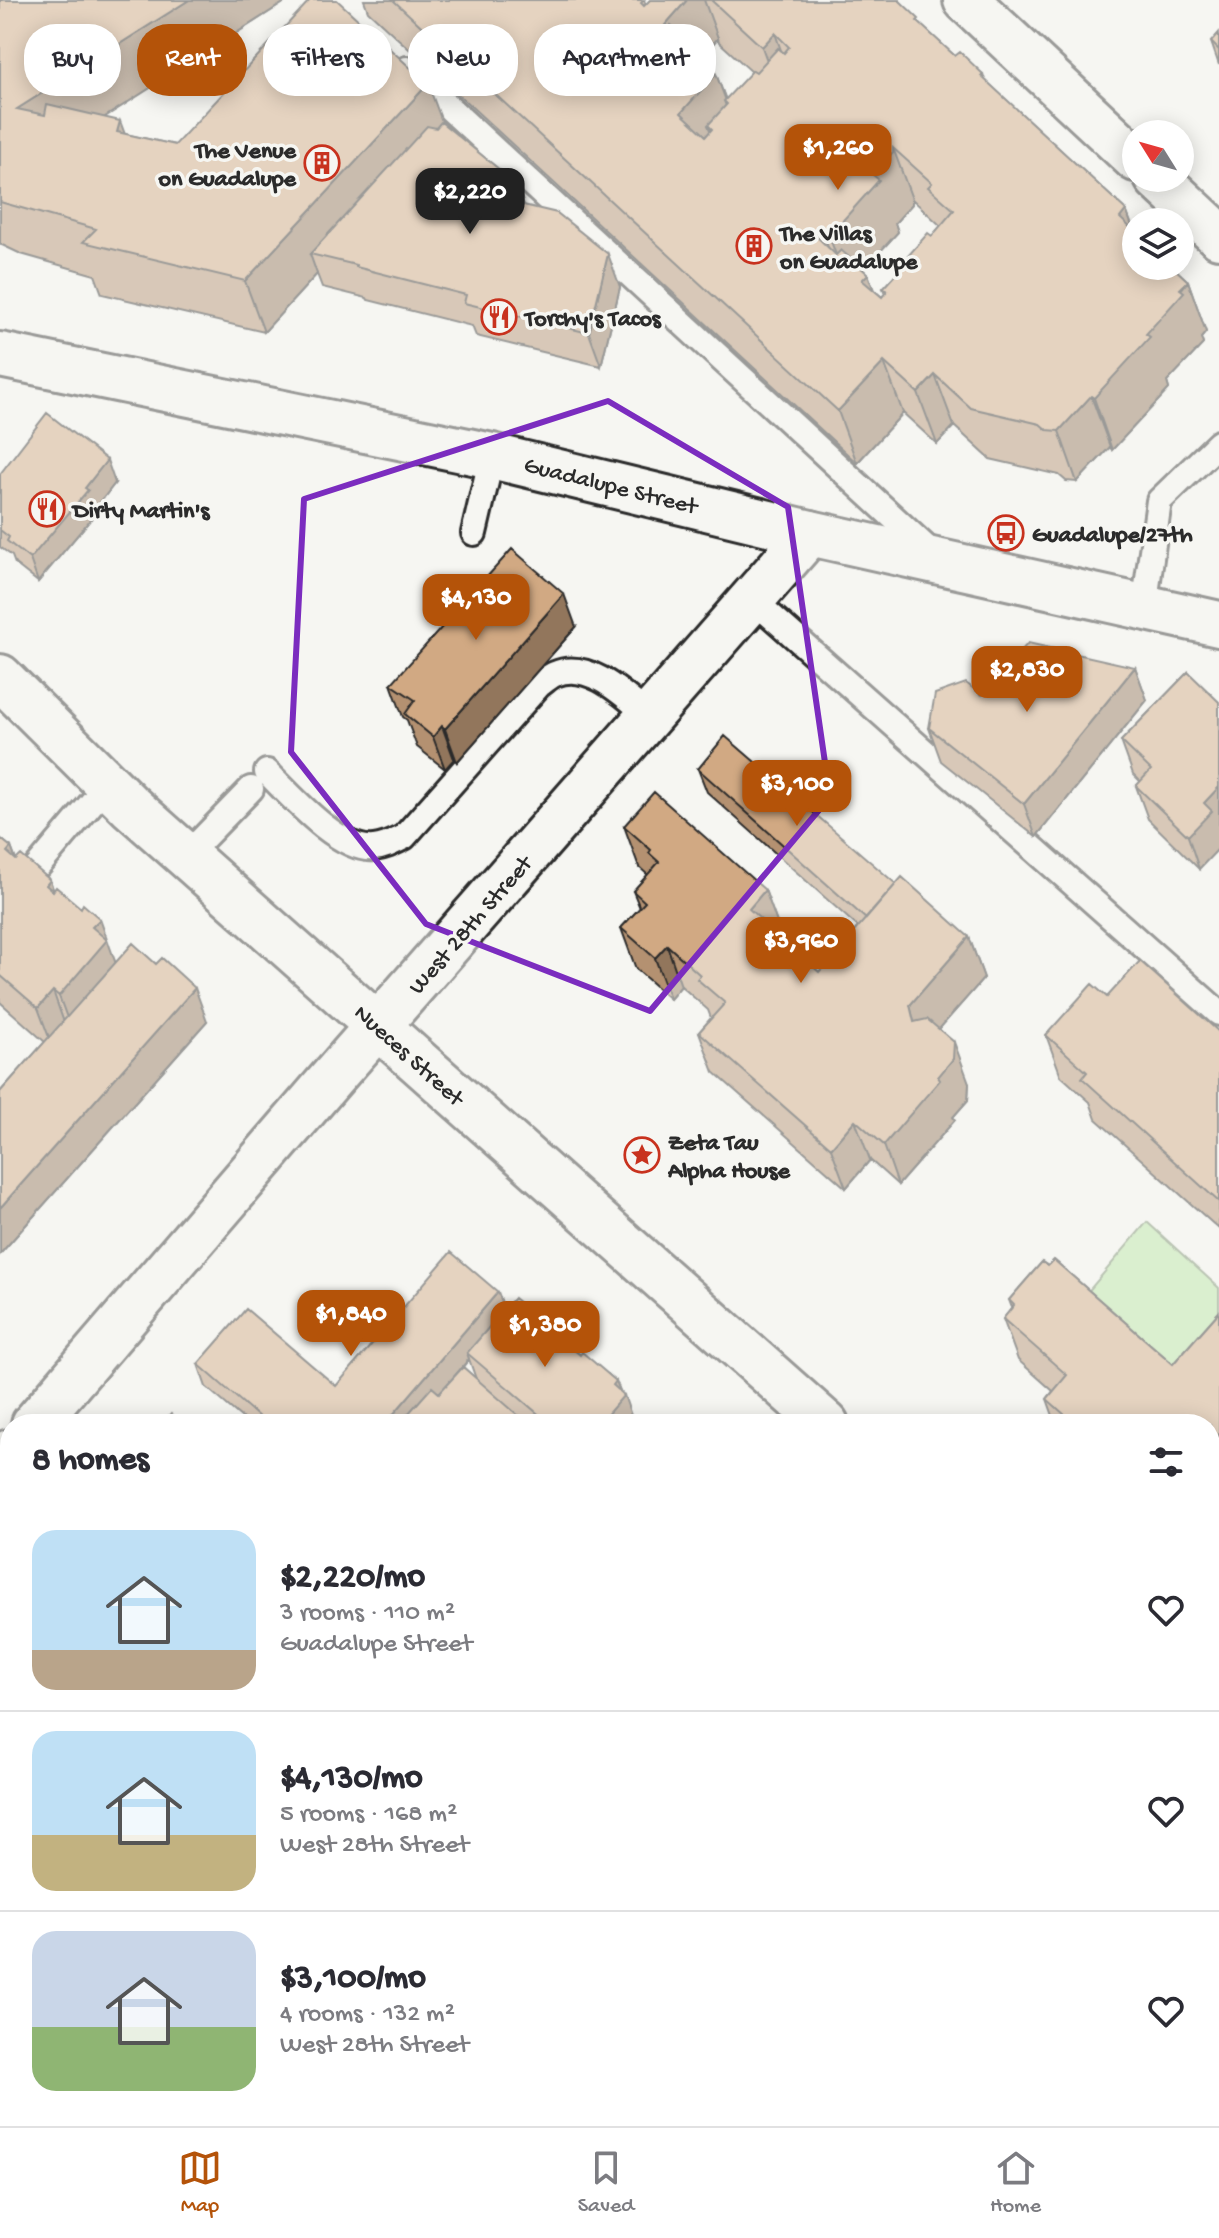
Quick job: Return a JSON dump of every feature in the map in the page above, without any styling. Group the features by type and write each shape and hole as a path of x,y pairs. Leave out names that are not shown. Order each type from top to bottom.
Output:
{"street":[{"path":"966,0 1122,146"},
{"path":"1172,192 1219,236"},
{"name":"Guadalupe Street","path":"0,355 492,456 810,533 1219,624"},
{"name":"West 28th Street","path":"43,1414 810,533"},
{"name":"Nueces Street","path":"0,677 107,785 815,1414"}],"lane":[{"path":"392,56 941,562"},
{"path":"1144,608 1159,501 1219,443"},
{"path":"474,533 492,456"},
{"path":"751,598 1219,1013"},
{"path":"186,856 259,781 353,846 372,849 390,844 404,837 539,685 556,673 573,671 594,676 616,689 650,717"},
{"path":"23,884 107,785"}],"highlighted area":[{"path":"608,401 788,507 830,797 650,1011 426,924 291,752 304,499"}],"green space":[{"path":"1147,1222 1219,1288 1219,1369 1188,1405 1075,1307"}],"building":[{"path":"0,0 189,0 151,24 137,24 137,33 121,43 121,24 24,24 24,96 38,96 17,109 45,115 47,104 120,121 117,132 175,145 221,96 247,96 247,68 263,50 263,96 392,96 392,51 408,66 408,96 417,96 245,281 83,242 96,229 0,202"},
{"path":"310,0 337,0 363,24 288,24"},
{"name":"The Villas on Guadalupe","path":"393,0 644,0 641,3 644,6 650,0 687,0 666,24 534,24 534,96 696,96 681,113 706,136 712,129 708,125 727,104 724,101 778,48 784,53 789,47 775,33 762,47 711,0 899,0 955,56 960,52 983,74 981,76 1124,208 1120,218 1122,280 1188,281 1180,289 1184,292 1146,334 1150,337 1059,431 971,408 935,375 918,393 884,362 838,411 497,96 518,96 518,24 419,24","holes":["893,148 932,183 928,187 954,210 932,236 928,233 901,264 903,266 883,288 887,291 882,297 862,280 868,274 841,250 836,255 815,235 821,228 829,236 879,180 873,175"]},
{"path":"1219,33 1219,50 1211,42"},
{"path":"441,122 516,183 511,202 557,213 608,254 589,333 464,303 466,295 310,254 427,126 436,128"},
{"name":"Dirty Martin's","path":"47,413 107,460 85,488 88,490 30,559 7,541 9,537 0,530 0,474"},
{"path":"512,549 564,594 445,729 442,726 433,737 405,714 415,700 391,684"},
{"path":"1028,643 1135,667 1024,804 929,728 935,694 966,683 982,695"},
{"path":"1188,672 1219,702 1219,787 1204,803 1212,811 1188,836 1136,786 1151,770 1121,741"},
{"path":"725,736 896,884 866,919 698,769"},
{"path":"654,792 765,890 749,909 819,972 902,877 969,937 910,1005 914,1022 927,1019 954,1042 953,1059 938,1077 940,1080 884,1145 855,1120 831,1148 699,1032 725,1003 697,979 700,975 667,945 655,958 621,928 645,902 633,891 659,862 649,853 651,850 624,826"},
{"path":"0,838 11,847 7,852 16,860 21,855 50,880 46,885 53,891 56,887 100,919 92,927 107,940 59,996 53,991 38,1008 0,975"},
{"path":"133,943 156,964 162,958 195,988 0,1208 0,1092"},
{"path":"1140,961 1219,1032 1219,1202 1082,1078 1087,1072 1046,1035 1092,984 1107,997"},
{"path":"451,1252 498,1292 394,1414 256,1414 198,1364 246,1309 336,1386"},
{"path":"1054,1260 1173,1364 1219,1312 1219,1414 1064,1414 1047,1399 1067,1375 1003,1319 1014,1305 1009,1300 1042,1262 1048,1266"},
{"path":"514,1298 525,1307 528,1304 562,1333 559,1337 616,1381 613,1385 624,1395 608,1414 538,1414 467,1353"},
{"path":"463,1367 517,1414 408,1414 432,1387 439,1393"}],"place":[{"name":"The Venue on Guadalupe","path":"322,163"},
{"name":"The Villas on Guadalupe","path":"754,246"},
{"name":"Torchy's Tacos","path":"499,317"},
{"name":"Dirty Martin's","path":"47,509"},
{"name":"Guadalupe/27th","path":"1006,533"},
{"name":"Zeta Tau Alpha House","path":"642,1155"}]}
